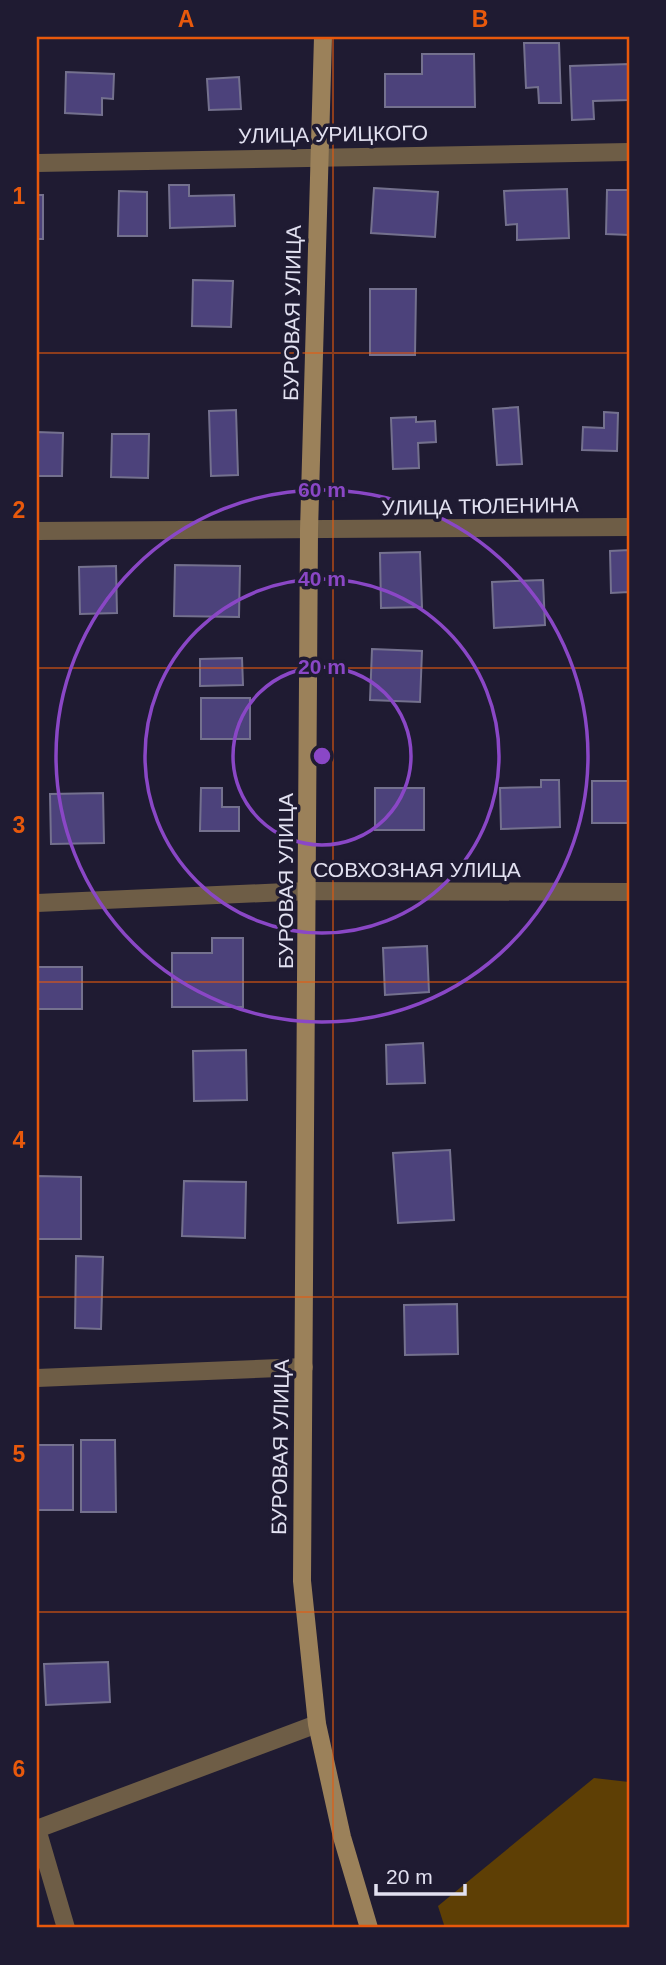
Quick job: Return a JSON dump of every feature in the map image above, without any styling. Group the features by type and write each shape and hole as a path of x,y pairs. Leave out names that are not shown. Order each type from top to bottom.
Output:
{"main road":[{"name":"БУРОВАЯ УЛИЦА","path":"323,37 309,531 302,1581 317,1724 342,1837 369,1928"}],"street":[{"name":"УЛИЦА УРИЦКОГО","path":"37,163 629,152"},
{"name":"УЛИЦА ТЮЛЕНИНА","path":"37,531 629,527"},
{"name":"СОВХОЗНАЯ УЛИЦА","path":"37,903 308,891 629,892"},
{"path":"37,1378 304,1367"},
{"path":"65,1928 37,1829 317,1724"}],"shaded area":[{"path":"594,1778 629,1782 629,1928 445,1928 438,1906"}],"building":[{"path":"524,43 559,43 561,103 539,103 538,87 526,88"},
{"path":"422,54 474,54 475,107 385,107 385,74 422,74"},
{"path":"629,64 629,100 593,101 594,119 572,120 570,66"},
{"path":"66,72 114,74 113,99 102,98 102,115 65,113"},
{"path":"239,77 241,109 209,110 207,79"},
{"path":"169,185 189,185 189,196 234,195 235,226 170,228"},
{"path":"374,188 438,192 435,237 371,233"},
{"path":"567,189 569,238 517,240 517,224 506,225 504,191"},
{"path":"607,190 629,190 629,235 606,234"},
{"path":"119,191 147,192 147,236 118,236"},
{"path":"37,195 43,195 43,239 37,239"},
{"path":"193,280 233,281 231,327 192,326"},
{"path":"370,289 416,289 415,355 370,355"},
{"path":"518,407 522,464 497,465 493,409"},
{"path":"236,410 238,475 211,476 209,411"},
{"path":"604,412 618,413 617,451 582,450 583,427 604,428"},
{"path":"416,417 416,422 435,421 436,442 418,443 419,468 393,469 391,418"},
{"path":"37,432 63,433 62,476 37,476"},
{"path":"112,434 149,434 148,478 111,477"},
{"path":"629,550 629,592 611,593 610,551"},
{"path":"420,552 422,607 381,608 380,553"},
{"path":"175,565 240,566 239,617 174,616"},
{"path":"116,566 117,613 80,614 79,567"},
{"path":"543,580 545,625 494,628 492,582"},
{"path":"372,649 422,651 420,702 370,700"},
{"path":"242,658 243,685 200,686 200,659"},
{"path":"201,698 250,698 250,739 201,739"},
{"path":"541,780 559,780 560,827 501,829 500,788 541,787"},
{"path":"592,781 629,781 629,823 592,823"},
{"path":"201,788 222,788 222,807 239,807 239,831 200,831"},
{"path":"375,788 424,788 424,830 375,830"},
{"path":"103,793 104,843 51,844 50,794"},
{"path":"212,938 243,938 243,1007 172,1007 172,953 212,953"},
{"path":"427,946 429,992 385,995 383,948"},
{"path":"37,967 82,967 82,1009 37,1009"},
{"path":"423,1043 425,1083 387,1084 386,1045"},
{"path":"246,1050 247,1100 194,1101 193,1051"},
{"path":"450,1150 454,1220 398,1223 393,1153"},
{"path":"37,1176 81,1177 81,1239 37,1239"},
{"path":"184,1181 246,1182 245,1238 182,1236"},
{"path":"76,1256 103,1257 101,1329 75,1328"},
{"path":"457,1304 458,1354 405,1355 404,1305"},
{"path":"81,1440 115,1440 116,1512 81,1512"},
{"path":"37,1445 73,1445 73,1510 37,1510"},
{"path":"108,1662 110,1702 46,1705 44,1664"}]}
